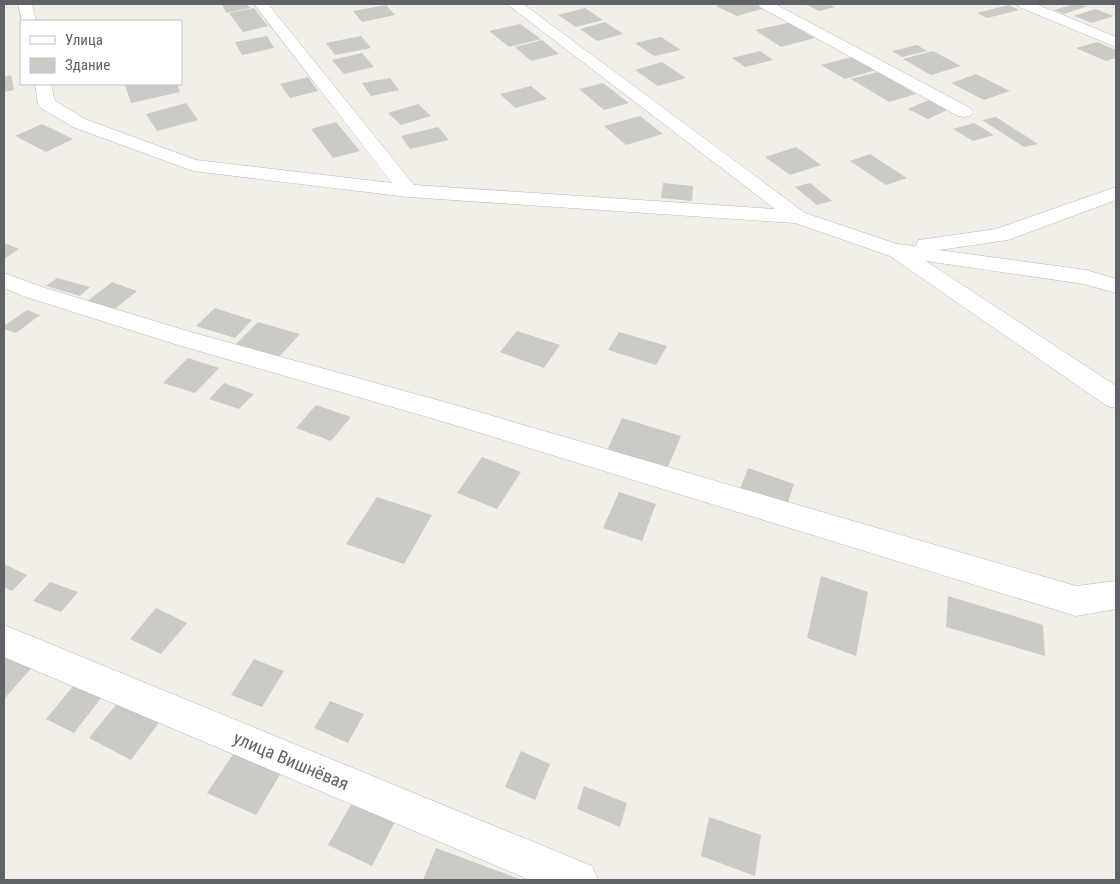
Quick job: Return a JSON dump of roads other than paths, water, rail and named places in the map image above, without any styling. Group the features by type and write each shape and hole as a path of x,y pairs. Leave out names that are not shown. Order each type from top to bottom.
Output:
{"street":[{"path":"25,4 29,20"},
{"path":"262,4 408,191"},
{"path":"514,4 798,217"},
{"path":"766,4 964,112"},
{"path":"1024,4 1116,42"},
{"path":"43,85 47,104 79,123 194,165 408,191 798,217 894,250 1116,280"},
{"path":"894,250 1000,235 1116,193"},
{"path":"894,250 1116,399"},
{"path":"1086,277 1116,286"},
{"path":"4,280 34,292 187,339 448,413 1076,601 1116,595"},
{"name":"улица Вишнёвая","path":"4,641 578,880"}]}
